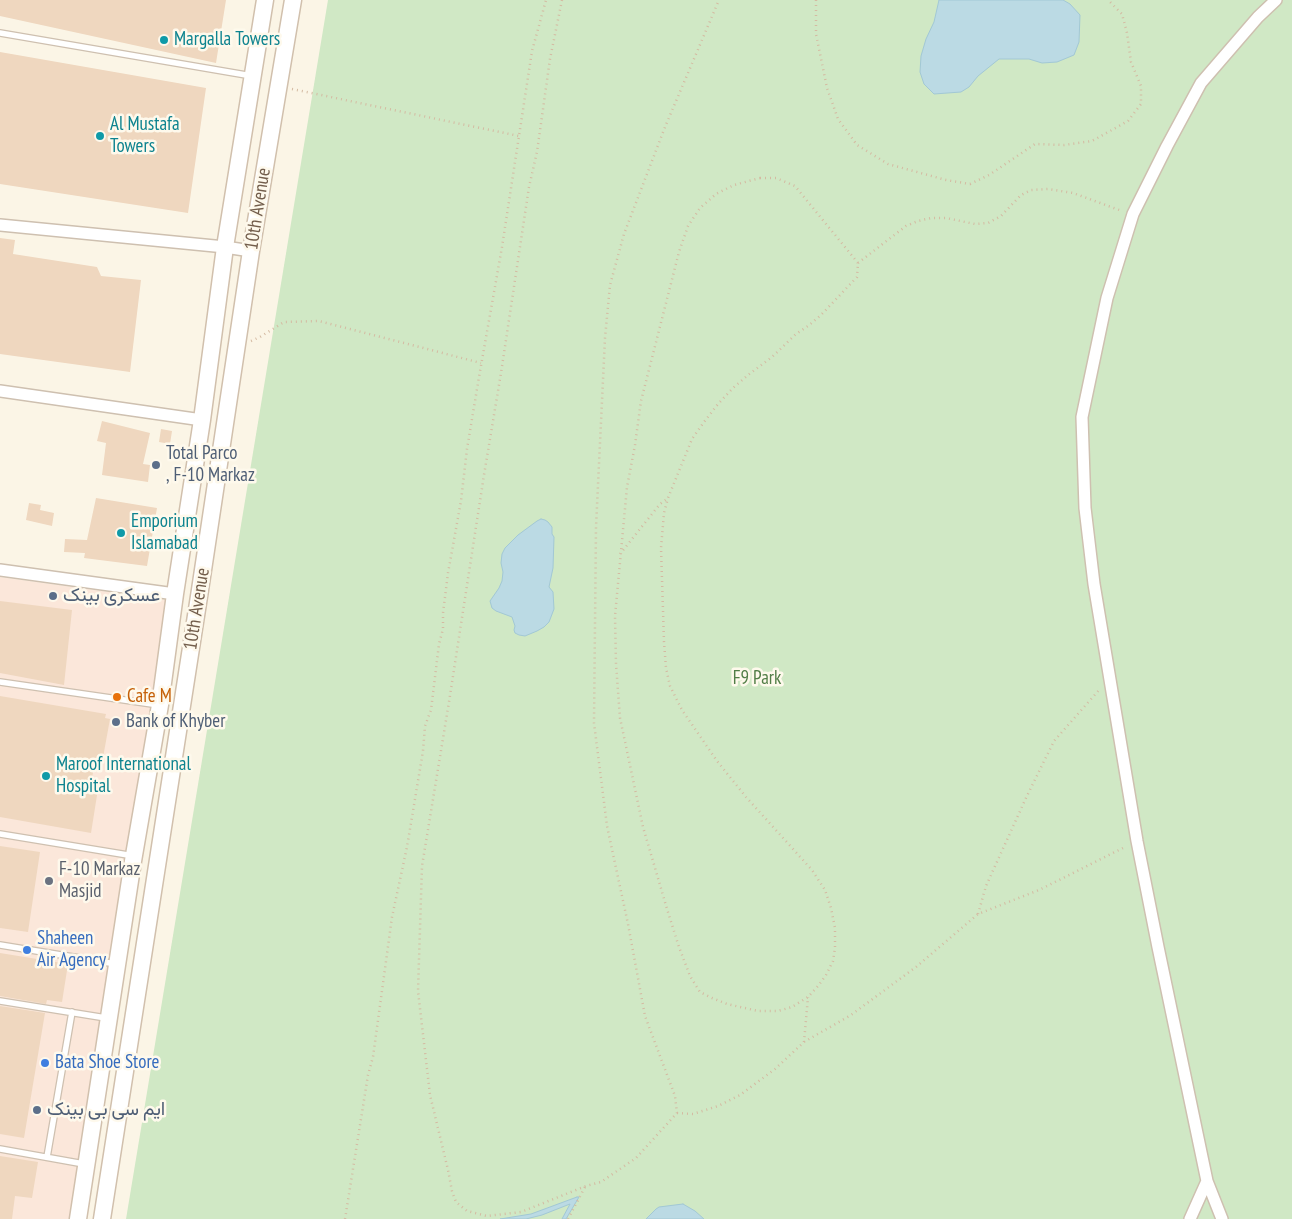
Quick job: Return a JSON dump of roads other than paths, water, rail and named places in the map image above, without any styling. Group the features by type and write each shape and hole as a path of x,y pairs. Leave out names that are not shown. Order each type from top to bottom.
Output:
{"main road":[{"name":"10th Avenue","path":"78,1219 108,1018 160,705 202,420 225,247 265,0"},
{"name":"10th Avenue","path":"102,1219 251,250 292,0"},
{"path":"149,768 172,771"},
{"path":"87,1164 109,1170"}],"street":[{"path":"1222,1219 1207,1181 1137,841 1094,584 1085,508 1082,417 1106,298 1133,214 1166,146 1201,83 1258,16 1276,0"},
{"path":"0,225 251,250"},
{"path":"0,391 202,420"},
{"path":"0,570 175,594"},
{"path":"1190,1219 1207,1181"}],"lane":[{"path":"0,33 252,76"},
{"path":"0,682 160,705"},
{"path":"0,834 134,856"},
{"path":"0,945 118,964"},
{"path":"0,1001 108,1018"},
{"path":"46,1157 72,1012"},
{"path":"0,1149 87,1164"}],"water":[{"path":"939,0 1063,0 1070,4 1080,15 1079,42 1074,55 1057,62 1042,63 1029,59 999,59 961,92 934,94 924,84 920,72 921,56 934,22"},
{"path":"541,519 548,522 552,527 554,537 553,568 549,587 553,592 554,609 549,622 544,627 525,636 515,633 512,617 496,611 492,608 490,601 502,581 501,563 505,548 518,535"},
{"path":"579,1197 566,1219 562,1219 570,1204 526,1219 500,1219 531,1214"},
{"path":"683,1204 704,1219 646,1219 659,1207"}],"place":[{"name":"Margalla Towers","path":"164,40"},
{"name":"Al Mustafa Towers","path":"100,136"},
{"name":"Total Parco , F-10 Markaz","path":"156,465"},
{"name":"Emporium Islamabad","path":"121,533"},
{"name":"عسکری بینک","path":"53,596"},
{"name":"Cafe M","path":"117,697"},
{"name":"Bank of Khyber","path":"116,722"},
{"name":"Maroof International Hospital","path":"46,776"},
{"name":"F-10 Markaz Masjid","path":"49,881"},
{"name":"Shaheen Air Agency","path":"27,950"},
{"name":"Bata Shoe Store","path":"45,1063"},
{"name":"ایم سی بی بینک","path":"37,1110"}],"park label":[{"name":"F9 Park","path":"757,679"}]}
